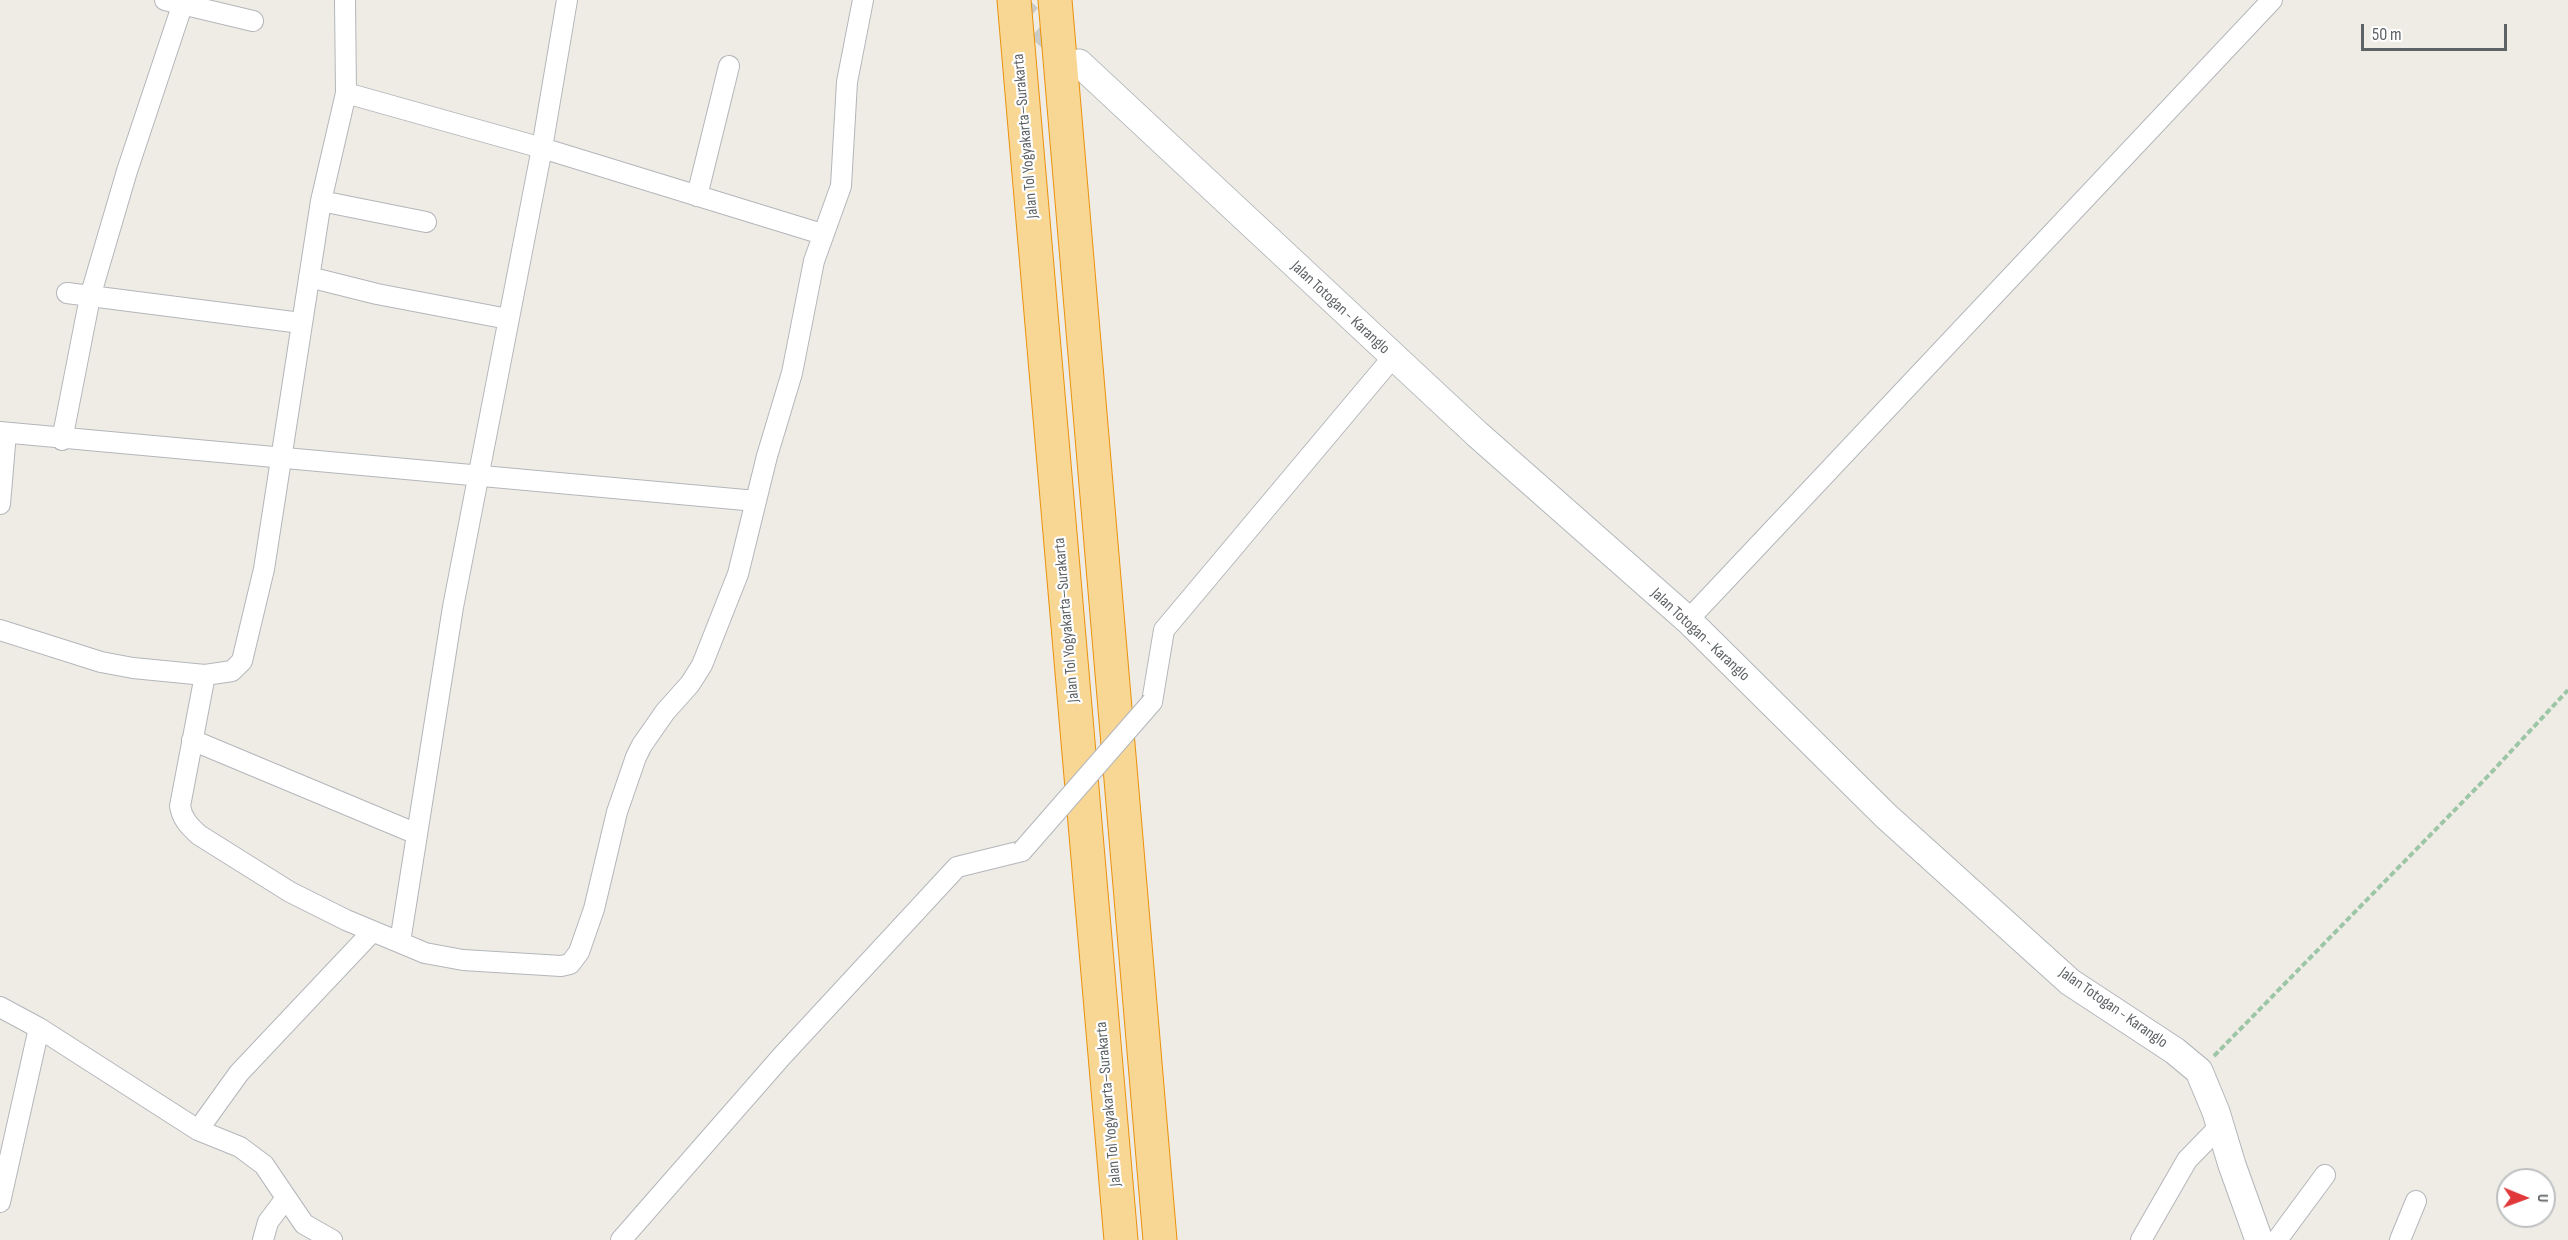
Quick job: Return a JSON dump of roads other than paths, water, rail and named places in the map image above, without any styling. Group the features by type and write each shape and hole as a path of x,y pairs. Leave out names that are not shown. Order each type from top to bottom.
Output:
{"highway":[{"name":"Jalan Tol Yogyakarta–Surakarta","path":"1014,0 1121,1240"},
{"path":"1055,0 1160,1240"}],"main road":[{"name":"Jalan Totogan - Karanglo","path":"1079,63 1393,357 1688,620 1886,816 2070,982 2175,1051 2203,1078 2218,1119"},
{"path":"2218,1119 2259,1240"}],"street":[{"path":"0,630 101,662 206,675 232,671 242,661 264,569 321,201 346,93 345,0"},
{"path":"400,942 453,607 542,148 567,0"},
{"path":"206,675 180,806 181,813 190,827 239,861 290,892 372,932 425,953 463,960 561,966 570,964 575,959 597,900 617,812 636,757 665,712 690,684 702,665 738,574 792,373 822,234 833,213 841,186 847,82 863,0"},
{"path":"1688,620 2272,0"},
{"path":"62,440 90,297 177,2 253,21"},
{"path":"697,196 729,66"},
{"path":"346,93 542,148 822,234"},
{"path":"321,201 426,222"},
{"path":"309,277 377,294 508,319"},
{"path":"67,293 301,323"},
{"path":"621,1240 782,1056 957,867 1022,851 1152,702 1164,630 1393,357"},
{"path":"0,504 3,433 756,501"},
{"path":"192,740 417,834"},
{"path":"198,1130 239,1073 372,932"},
{"path":"0,1007 39,1028 198,1130 240,1147 264,1165 304,1224 332,1240"},
{"path":"0,1202 39,1028"},
{"path":"2141,1240 2187,1160 2218,1119"},
{"path":"2277,1240 2325,1175"},
{"path":"263,1240 268,1222 286,1198"},
{"path":"2400,1240 2416,1201"}],"tunnel":[{"path":"1009,0 1069,54"}]}
